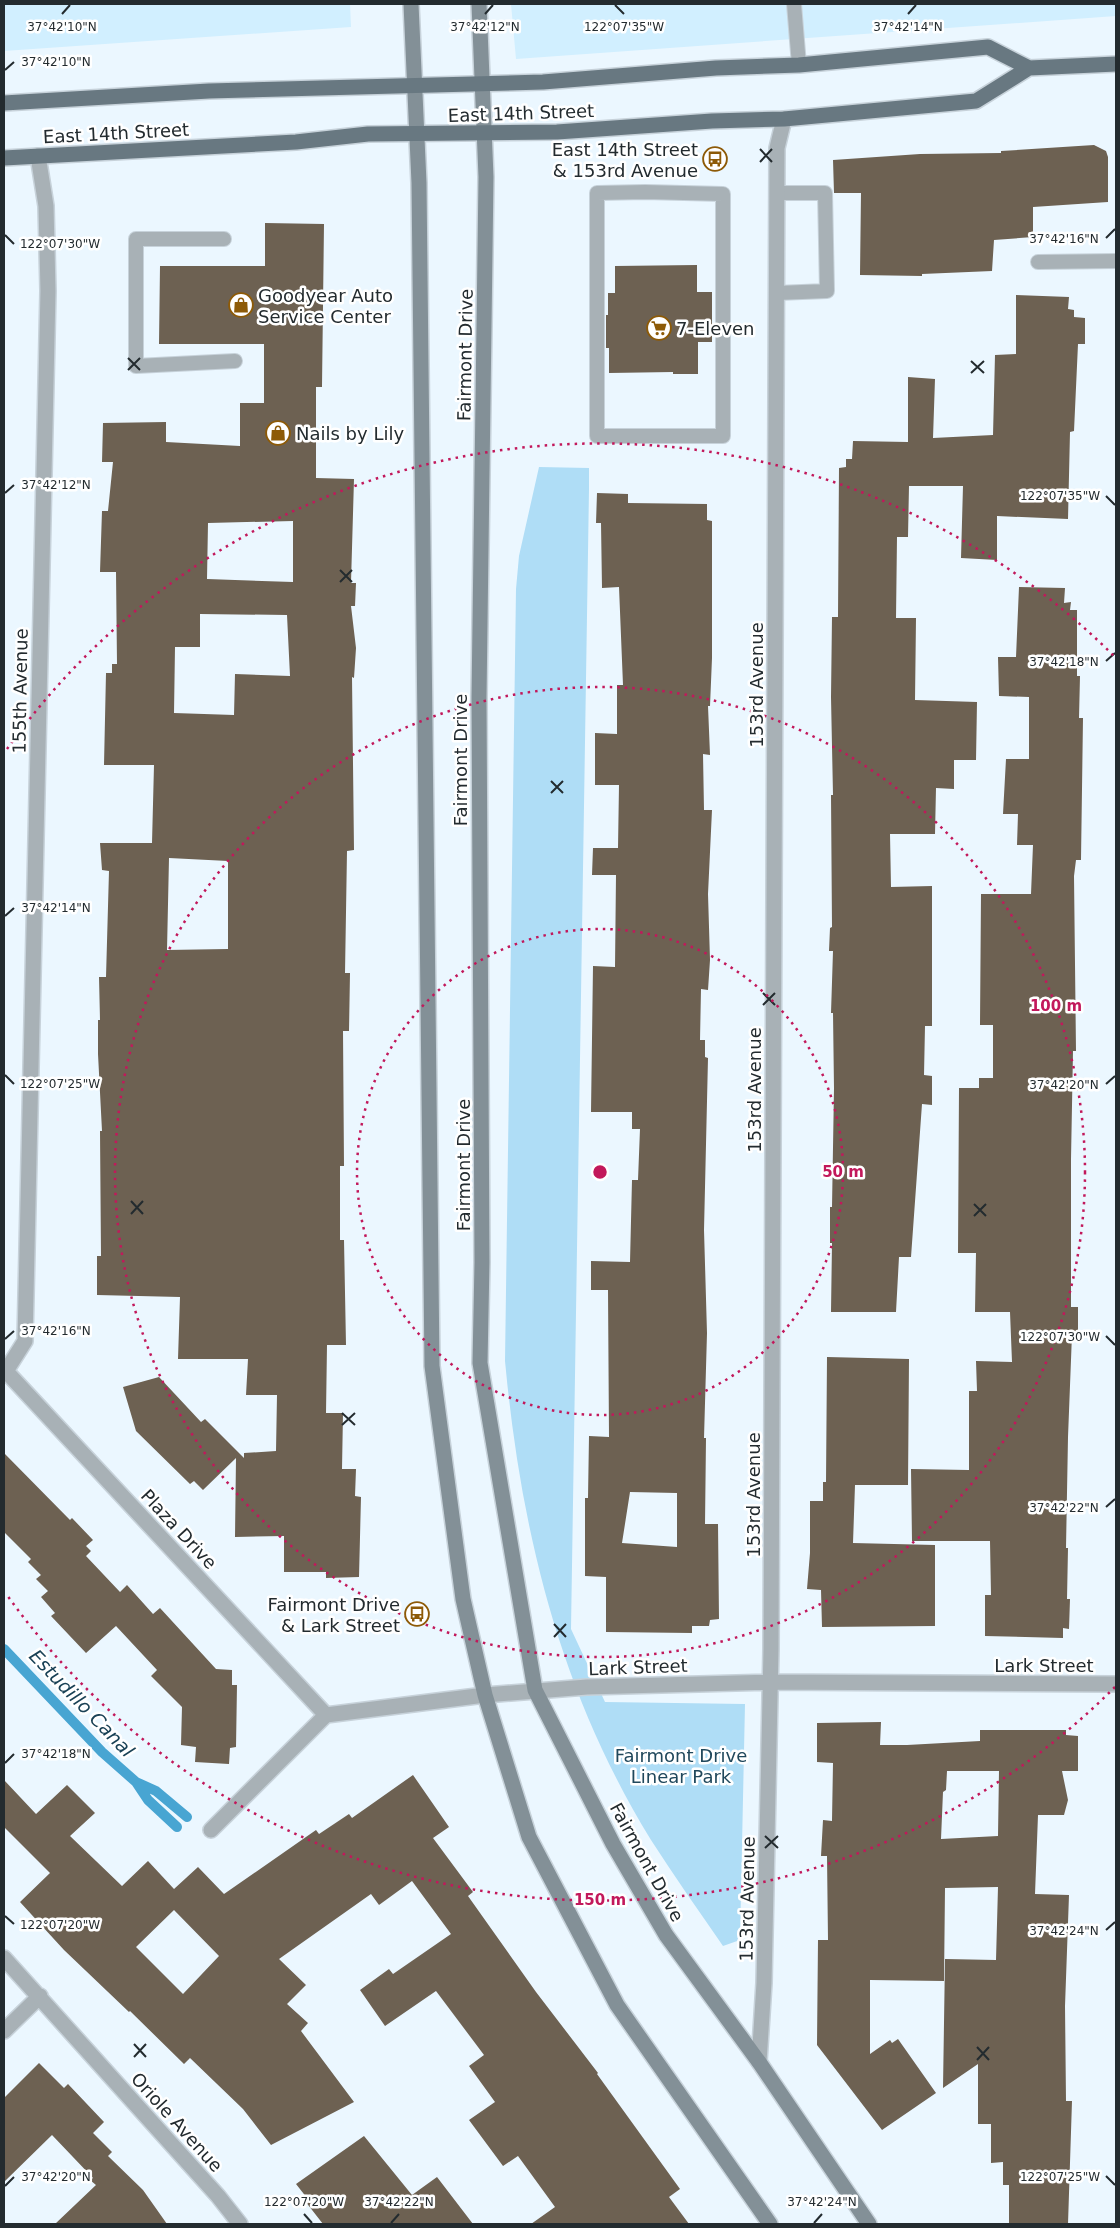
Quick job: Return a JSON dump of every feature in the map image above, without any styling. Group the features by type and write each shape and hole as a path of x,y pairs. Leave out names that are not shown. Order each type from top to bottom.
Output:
{"main road":[{"name":"Fairmont Drive","path":"412,4 417,134 432,1366 463,1599 485,1695 529,1837 617,2005 770,2224"},
{"name":"Fairmont Drive","path":"479,4 486,177 479,698 482,1262 480,1363 535,1690 613,1844 666,1935 759,2062 869,2224"},
{"name":"East 14th Street","path":"4,103 209,92 483,85 716,68 799,65 988,46 1029,68"},
{"name":"East 14th Street","path":"4,158 296,142 368,134 557,132 712,121 784,119 976,101 1029,68 1116,64"}],"street":[{"name":"153rd Avenue","path":"759,2062 764,1983 770,1682 777,148 784,119"},
{"name":"155th Avenue","path":"5,1370 25,1341 48,290 46,206 38,156"},
{"name":"Plaza Drive","path":"5,1370 326,1715"},
{"name":"Lark Street","path":"326,1715 535,1690 770,1682 1116,1684"},
{"path":"211,1830 326,1715"},
{"name":"Oriole Avenue","path":"4,1958 218,2196 240,2224"},
{"path":"4,2031 40,1996"}],"lane":[{"path":"794,4 799,65"},
{"path":"645,192 723,194 723,436 597,436 597,193 645,192"},
{"path":"776,293 827,292 826,193 777,193"},
{"path":"224,239 136,239 136,366 235,362"},
{"path":"1038,262 1116,261"}],"shaded area":[{"path":"4,4 350,4 351,27 4,51"},
{"path":"511,4 1116,4 1116,16 516,59"}],"green space":[{"name":"Fairmont Drive Linear Park","path":"539,467 589,468 571,1629 605,1702 745,1704 740,1940 723,1946 651,1840 619,1784 592,1727 569,1668 550,1609 534,1549 512,1425 505,1361 516,589 519,556"}],"building":[{"path":"1094,145 1106,151 1108,157 1108,202 1033,207 1033,237 994,240 992,271 922,274 922,276 860,275 861,193 834,193 833,160 920,154 1001,153 1001,151"},
{"path":"265,223 324,224 322,387 316,387 316,478 354,479 351,583 356,583 355,606 351,606 356,648 354,678 352,677 354,850 347,851 345,973 350,973 349,1031 343,1031 344,1166 340,1166 340,1240 344,1240 346,1345 327,1345 326,1413 343,1413 342,1469 356,1469 355,1496 361,1497 359,1577 326,1578 326,1572 284,1572 284,1536 235,1537 236,1458 203,1490 194,1481 190,1484 136,1431 123,1387 159,1377 201,1422 205,1419 244,1458 244,1453 276,1451 277,1395 246,1395 248,1359 178,1359 180,1297 97,1295 97,1256 101,1256 100,1131 102,1131 98,1054 98,1020 100,1020 99,977 106,977 109,871 102,870 100,843 152,843 154,765 104,765 106,673 112,673 112,664 117,664 116,572 100,572 102,511 108,511 113,462 102,462 103,423 166,422 166,442 240,446 240,403 264,403 264,344 159,344 160,266 265,266","holes":["293,521 293,582 207,579 208,523","200,614 287,615 290,676 235,674 234,715 174,713 175,647 200,647","169,858 228,861 228,949 167,950"]},
{"name":"7-Eleven","path":"697,265 697,292 712,292 712,342 698,342 698,374 673,374 673,372 609,373 609,348 606,348 606,315 608,315 608,293 615,293 615,266"},
{"path":"1016,295 1069,297 1068,309 1074,310 1074,317 1085,318 1085,344 1078,344 1074,431 1070,432 1068,519 997,516 997,560 961,558 963,486 909,486 908,537 897,537 896,618 916,618 915,700 977,702 976,760 954,760 954,789 936,788 935,834 890,834 891,887 932,886 932,1026 925,1026 924,1075 932,1076 932,1105 922,1104 911,1257 899,1257 896,1312 831,1312 832,1243 830,1243 830,1207 832,1207 834,1088 833,1013 831,1013 833,951 829,951 830,928 832,927 831,795 833,795 831,697 832,617 838,617 839,468 846,467 846,459 852,459 853,441 908,442 908,377 935,379 933,438 993,435 995,355 1016,354"},
{"path":"597,493 628,494 628,503 707,504 707,520 712,521 712,658 710,706 708,706 710,755 703,754 704,810 712,810 708,894 710,960 708,990 701,989 700,1040 705,1040 705,1057 708,1058 704,1230 707,1333 704,1438 706,1438 705,1524 718,1524 719,1619 710,1620 709,1626 692,1626 692,1633 606,1632 606,1577 585,1576 585,1498 588,1498 589,1436 609,1437 608,1290 591,1290 591,1261 630,1262 632,1180 638,1180 640,1129 632,1129 632,1112 591,1112 593,966 615,967 616,875 592,875 593,848 618,848 619,785 595,785 595,733 617,734 617,685 623,685 619,587 602,588 601,523 596,523","holes":["630,1492 677,1493 677,1547 622,1543"]},
{"path":"1019,587 1065,588 1064,603 1071,602 1070,610 1077,610 1077,676 1080,676 1079,718 1083,718 1081,860 1076,860 1074,876 1076,1051 1073,1051 1071,1159 1071,1307 1078,1307 1078,1334 1072,1334 1066,1548 1068,1548 1067,1599 1070,1599 1069,1629 1063,1628 1063,1638 985,1636 985,1595 991,1595 990,1541 912,1541 911,1469 969,1470 969,1391 977,1391 976,1361 1012,1362 1010,1312 975,1312 976,1253 958,1253 959,1088 979,1088 979,1078 993,1078 993,1025 980,1025 981,894 1031,894 1033,845 1017,845 1018,814 1003,814 1006,759 1029,759 1029,697 999,696 998,657 1016,657"},
{"path":"827,1357 909,1359 908,1485 855,1485 853,1543 935,1545 935,1626 822,1627 821,1590 807,1589 810,1553 810,1501 823,1501 823,1482 826,1482"},
{"path":"4,1453 70,1520 72,1518 93,1540 86,1546 91,1551 86,1556 120,1592 127,1585 153,1614 160,1608 216,1669 232,1670 232,1685 237,1685 236,1747 230,1748 229,1764 195,1762 196,1747 181,1745 182,1707 151,1676 157,1670 116,1626 86,1653 51,1616 55,1613 41,1597 48,1591 36,1579 41,1575 28,1562 31,1559 4,1532"},
{"path":"881,1722 880,1745 980,1741 980,1730 1066,1730 1066,1735 1078,1736 1078,1771 1062,1771 1068,1800 1064,1815 1038,1815 1035,1894 1069,1895 1065,2006 1066,2101 1072,2101 1068,2224 1009,2224 1009,2185 1003,2185 1003,2162 991,2163 991,2124 978,2124 978,2064 943,2088 945,1959 996,1960 998,1887 945,1888 944,1981 870,1980 870,2054 890,2040 892,2043 898,2039 936,2093 882,2130 817,2045 818,1940 828,1940 827,1856 821,1856 823,1820 832,1821 833,1763 817,1762 817,1723","holes":["947,1771 999,1771 998,1836 941,1839 943,1792 946,1790"]},
{"path":"413,1775 449,1827 433,1838 473,1892 468,1896 536,1992 598,2073 680,2189 669,2197 689,2224 531,2224 555,2207 518,2156 503,2166 469,2120 495,2102 469,2066 484,2055 436,1991 385,2026 360,1990 389,1969 393,1974 451,1934 412,1881 379,1905 371,1894 279,1959 306,1985 287,2004 308,2023 301,2031 354,2102 271,2145 243,2109 190,2058 184,2064 64,1950 20,1902 50,1873 4,1827 4,1780 36,1814 67,1785 95,1813 70,1836 122,1886 148,1861 174,1889 198,1867 224,1894 316,1830 319,1834 349,1814 352,1818","holes":["174,1910 219,1956 183,1994 136,1947"]},
{"path":"39,2063 64,2088 68,2084 104,2122 93,2133 112,2152 108,2156 143,2190 167,2224 55,2224 96,2185 90,2180 93,2178 52,2135 4,2182 4,2098"},
{"path":"364,2136 412,2195 437,2177 473,2224 323,2224 305,2201 307,2198 296,2184"}],"waterway":[{"name":"Estudillo Canal","path":"4,1649 102,1752 136,1782 148,1800 177,1827"},
{"name":"Estudillo Canal","path":"136,1782 156,1791 187,1817"}],"place":[{"name":"East 14th Street & 153rd Avenue","path":"715,159"},
{"name":"Goodyear Auto Service Center","path":"241,305"},
{"name":"7-Eleven","path":"659,328"},
{"name":"Nails by Lily","path":"278,433"},
{"name":"Fairmont Drive & Lark Street","path":"417,1614"}]}
